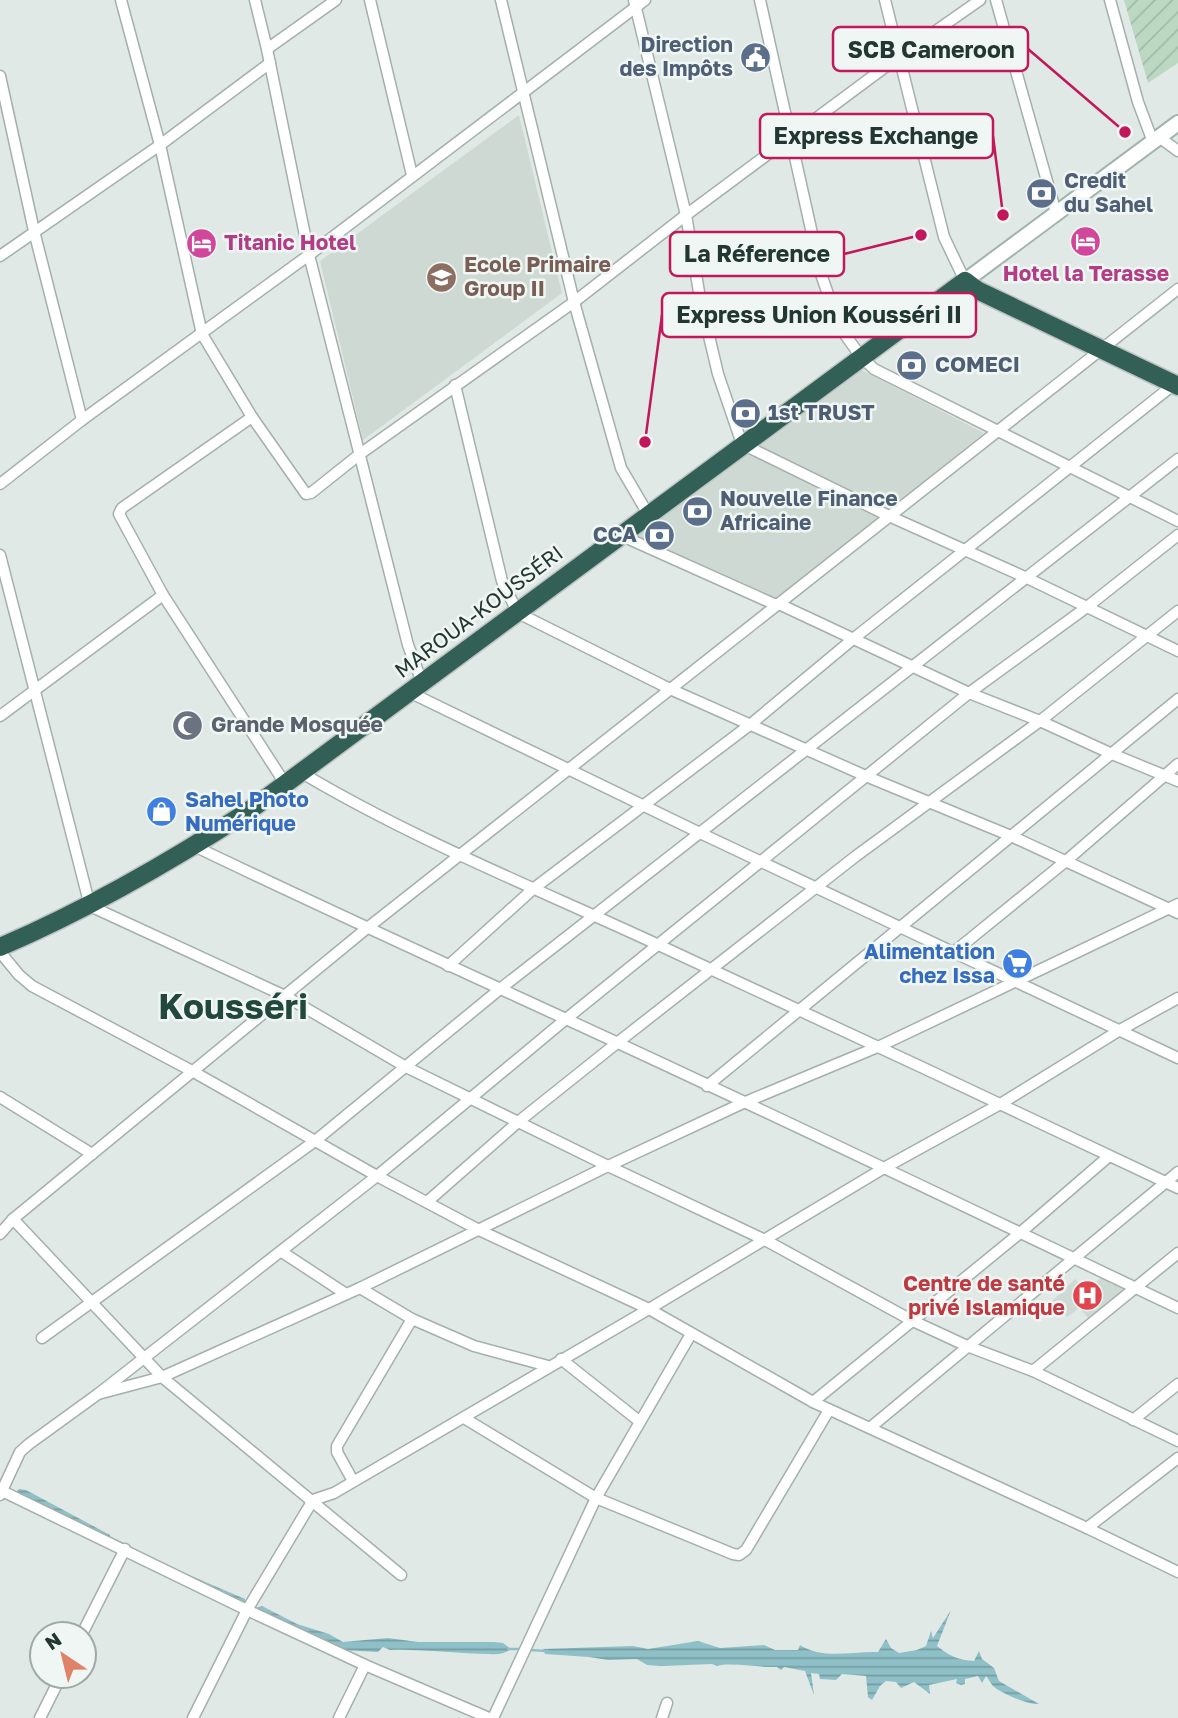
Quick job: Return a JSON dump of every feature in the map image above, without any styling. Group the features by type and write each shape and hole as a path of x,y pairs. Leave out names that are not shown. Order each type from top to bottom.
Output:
{"highway":[{"path":"965,281 977,290 1177,384"},
{"name":"MAROUA-KOUSSÉRI","path":"0,949 90,906 194,846 286,785 965,281"}],"street":[{"path":"121,0 160,145 202,334 253,417 306,494 574,302 686,215 980,0"},
{"path":"254,0 267,49 309,255 408,645 416,687 568,770 1178,1058"},
{"path":"267,49 336,0"},
{"path":"370,0 412,175"},
{"path":"501,0 521,92 574,302 621,468 648,514"},
{"path":"760,0 821,274 839,326 861,357 874,369 1178,521"},
{"path":"886,0 944,237 965,281 1178,123"},
{"path":"996,0 1056,213"},
{"path":"1110,0 1138,102 1156,139 1178,151"},
{"path":"1,482 309,255 638,2 686,215 718,374 742,444 1178,651"},
{"path":"0,256 160,145 270,63"},
{"path":"0,76 34,232 82,420"},
{"path":"0,1233 13,1219 366,929 1178,289"},
{"path":"448,966 533,889 751,724 853,639 1177,384"},
{"path":"455,385 502,581 518,613 670,689 1175,909"},
{"path":"253,417 119,510 120,520 163,595 286,785"},
{"path":"42,1338 315,1142 499,989 1178,459"},
{"path":"620,535 779,604 969,693 1178,781"},
{"path":"691,1334 596,1498 522,1658 491,1718 365,1665 2,1491 20,1452 29,1444 282,1252 657,944 868,777 969,693 1087,607 1178,536"},
{"path":"0,555 90,906 285,996 406,1067 765,1240 913,1321 967,1346 1033,1371 1178,1441"},
{"path":"0,716 163,595"},
{"path":"427,1202 518,1122 617,1043 856,856 1040,721 1178,611"},
{"path":"707,1086 1178,699"},
{"path":"954,952 1066,861 1178,764"},
{"path":"302,773 348,800 533,889 880,1046 1002,1103 1108,1157 1178,1188"},
{"path":"194,846 1178,1308"},
{"path":"98,1394 162,1377 360,1288 743,1103 880,1046 1175,909"},
{"path":"0,949 19,975 32,986 479,1230 649,1309 829,1410 871,1427 1178,1572"},
{"path":"193,1718 247,1610 313,1500 334,1493 464,1418 884,1168 1002,1103 1120,1030 1178,998"},
{"path":"0,1097 92,1154"},
{"path":"813,1402 1020,1233 1108,1157"},
{"path":"871,1427 1178,1172"},
{"path":"13,1219 162,1377 401,1575"},
{"path":"282,1252 346,1294"},
{"path":"1033,1371 1178,1253"},
{"path":"360,1288 412,1318 486,1351 548,1366"},
{"path":"353,1481 337,1452 337,1446 412,1318"},
{"path":"561,1359 639,1421"},
{"path":"1133,1420 1178,1384"},
{"path":"464,1418 596,1498 739,1555 746,1550 829,1410"},
{"path":"1087,1528 1178,1458"},
{"path":"89,1620 125,1549"},
{"path":"339,1718 365,1665"},
{"path":"40,1718 54,1690"},
{"path":"662,1718 667,1703"}],"shaded area":[{"name":"Ecole Primaire Group II","path":"519,115 562,293 363,440 320,261"},
{"path":"856,367 984,433 774,604 624,536"},
{"name":"Centre de santé privé Islamique","path":"1102,1277 1112,1285 1116,1282 1125,1291 1091,1321 1079,1308 1067,1317 1051,1302 1075,1279 1086,1290"}],"green space":[{"path":"1124,0 1178,0 1178,63 1148,83"}],"water":[{"path":"26,1490 110,1535 110,1539 21,1495 17,1491"},
{"path":"179,1573 245,1599 245,1603 239,1603"},
{"path":"262,1606 297,1624 329,1634 343,1642 388,1638 418,1642 494,1642 503,1643 511,1649 493,1654 390,1650 383,1647 378,1652 342,1650 255,1610"},
{"path":"951,1610 937,1646 954,1657 974,1661 979,1651 982,1659 994,1668 999,1681 1039,1704 1022,1701 1002,1692 993,1686 986,1676 982,1683 978,1676 965,1679 965,1684 961,1685 956,1683 957,1679 929,1685 930,1694 914,1682 901,1688 896,1682 886,1681 872,1700 868,1697 866,1676 842,1674 836,1680 820,1679 819,1674 811,1673 814,1695 805,1671 784,1667 781,1670 777,1667 712,1664 647,1665 637,1659 608,1660 545,1654 543,1649 633,1646 648,1649 698,1641 720,1648 764,1645 775,1650 798,1650 800,1645 809,1650 838,1654 878,1652 886,1639 891,1648 899,1653 926,1646 931,1631 933,1638"}],"waterway":[{"path":"109,1537 125,1545"},
{"path":"508,1649 523,1649"},
{"path":"529,1650 547,1651"}],"place":[{"name":"Direction des Impôts","path":"756,57"},
{"name":"SCB Cameroon","path":"1125,132"},
{"name":"Credit du Sahel","path":"1041,193"},
{"name":"Express Exchange","path":"1003,215"},
{"name":"La Réference","path":"921,235"},
{"name":"Hotel la Terasse","path":"1086,242"},
{"name":"Titanic Hotel","path":"201,243"},
{"name":"Ecole Primaire Group II","path":"441,277"},
{"name":"COMECI","path":"912,365"},
{"name":"1st TRUST","path":"745,413"},
{"name":"Express Union Kousséri II","path":"645,442"},
{"name":"Nouvelle Finance Africaine","path":"697,511"},
{"name":"CCA","path":"660,535"},
{"name":"Grande Mosquée","path":"188,725"},
{"name":"Sahel Photo Numérique","path":"162,812"},
{"name":"Alimentation chez Issa","path":"1018,964"},
{"name":"Centre de santé privé Islamique","path":"1088,1296"}],"district":[{"name":"Kousséri","path":"233,1007"}]}
